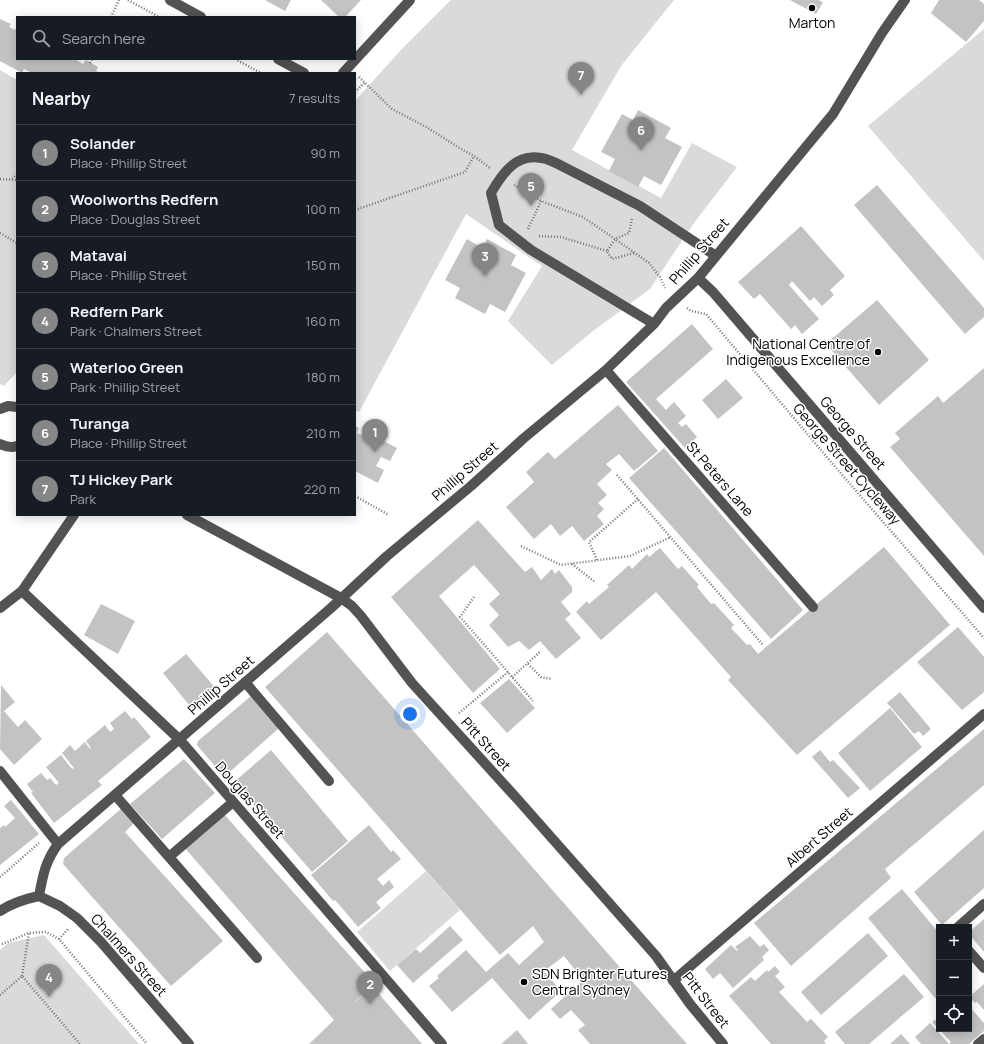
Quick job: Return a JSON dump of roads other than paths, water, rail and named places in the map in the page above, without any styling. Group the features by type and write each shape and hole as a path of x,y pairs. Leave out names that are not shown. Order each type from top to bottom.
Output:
{"street":[{"path":"170,0 199,16"},
{"path":"356,59 410,0"},
{"name":"Phillip Street","path":"40,896 43,875 49,856 58,844 180,740 387,556 471,486 524,438 606,370 654,324 671,303 698,278 833,114 882,32 905,0"},
{"path":"280,60 302,72"},
{"path":"344,72 355,60"},
{"path":"654,324 531,250 499,225 491,192 500,176 518,160 541,158 556,162 640,206 716,256"},
{"name":"George Street","path":"698,278 713,292 984,608"},
{"name":"St Peters Lane","path":"606,370 813,607"},
{"path":"0,409 8,406 16,407"},
{"path":"0,444 12,448 16,446"},
{"path":"0,608 22,591 73,516"},
{"name":"Pitt Street","path":"189,516 341,598 352,606 412,683 520,802 656,956 690,1004 723,1044"},
{"name":"Douglas Street","path":"22,591 180,740 442,1044"},
{"path":"245,682 329,782"},
{"name":"Albert Street","path":"673,981 984,714"},
{"path":"0,771 58,844"},
{"path":"115,795 258,958"},
{"path":"169,857 233,802"},
{"path":"0,911 25,899 40,896"},
{"name":"Chalmers Street","path":"40,896 60,906 77,918 101,942 188,1044"},
{"path":"961,924 984,904"},
{"path":"972,954 984,968"},
{"path":"978,1044 984,1039"}],"place":[{"name":"Marton","path":"812,8"},
{"name":"TJ Hickey Park","path":"581,95"},
{"name":"Turanga","path":"641,150"},
{"name":"Waterloo Green","path":"531,206"},
{"name":"Matavai","path":"485,276"},
{"name":"National Centre of Indigenous Excellence","path":"878,352"},
{"name":"Solander","path":"375,452"},
{"name":"SDN Brighter Futures Central Sydney","path":"524,982"},
{"name":"Redfern Park","path":"49,997"},
{"name":"Woolworths Redfern","path":"370,1004"}]}
